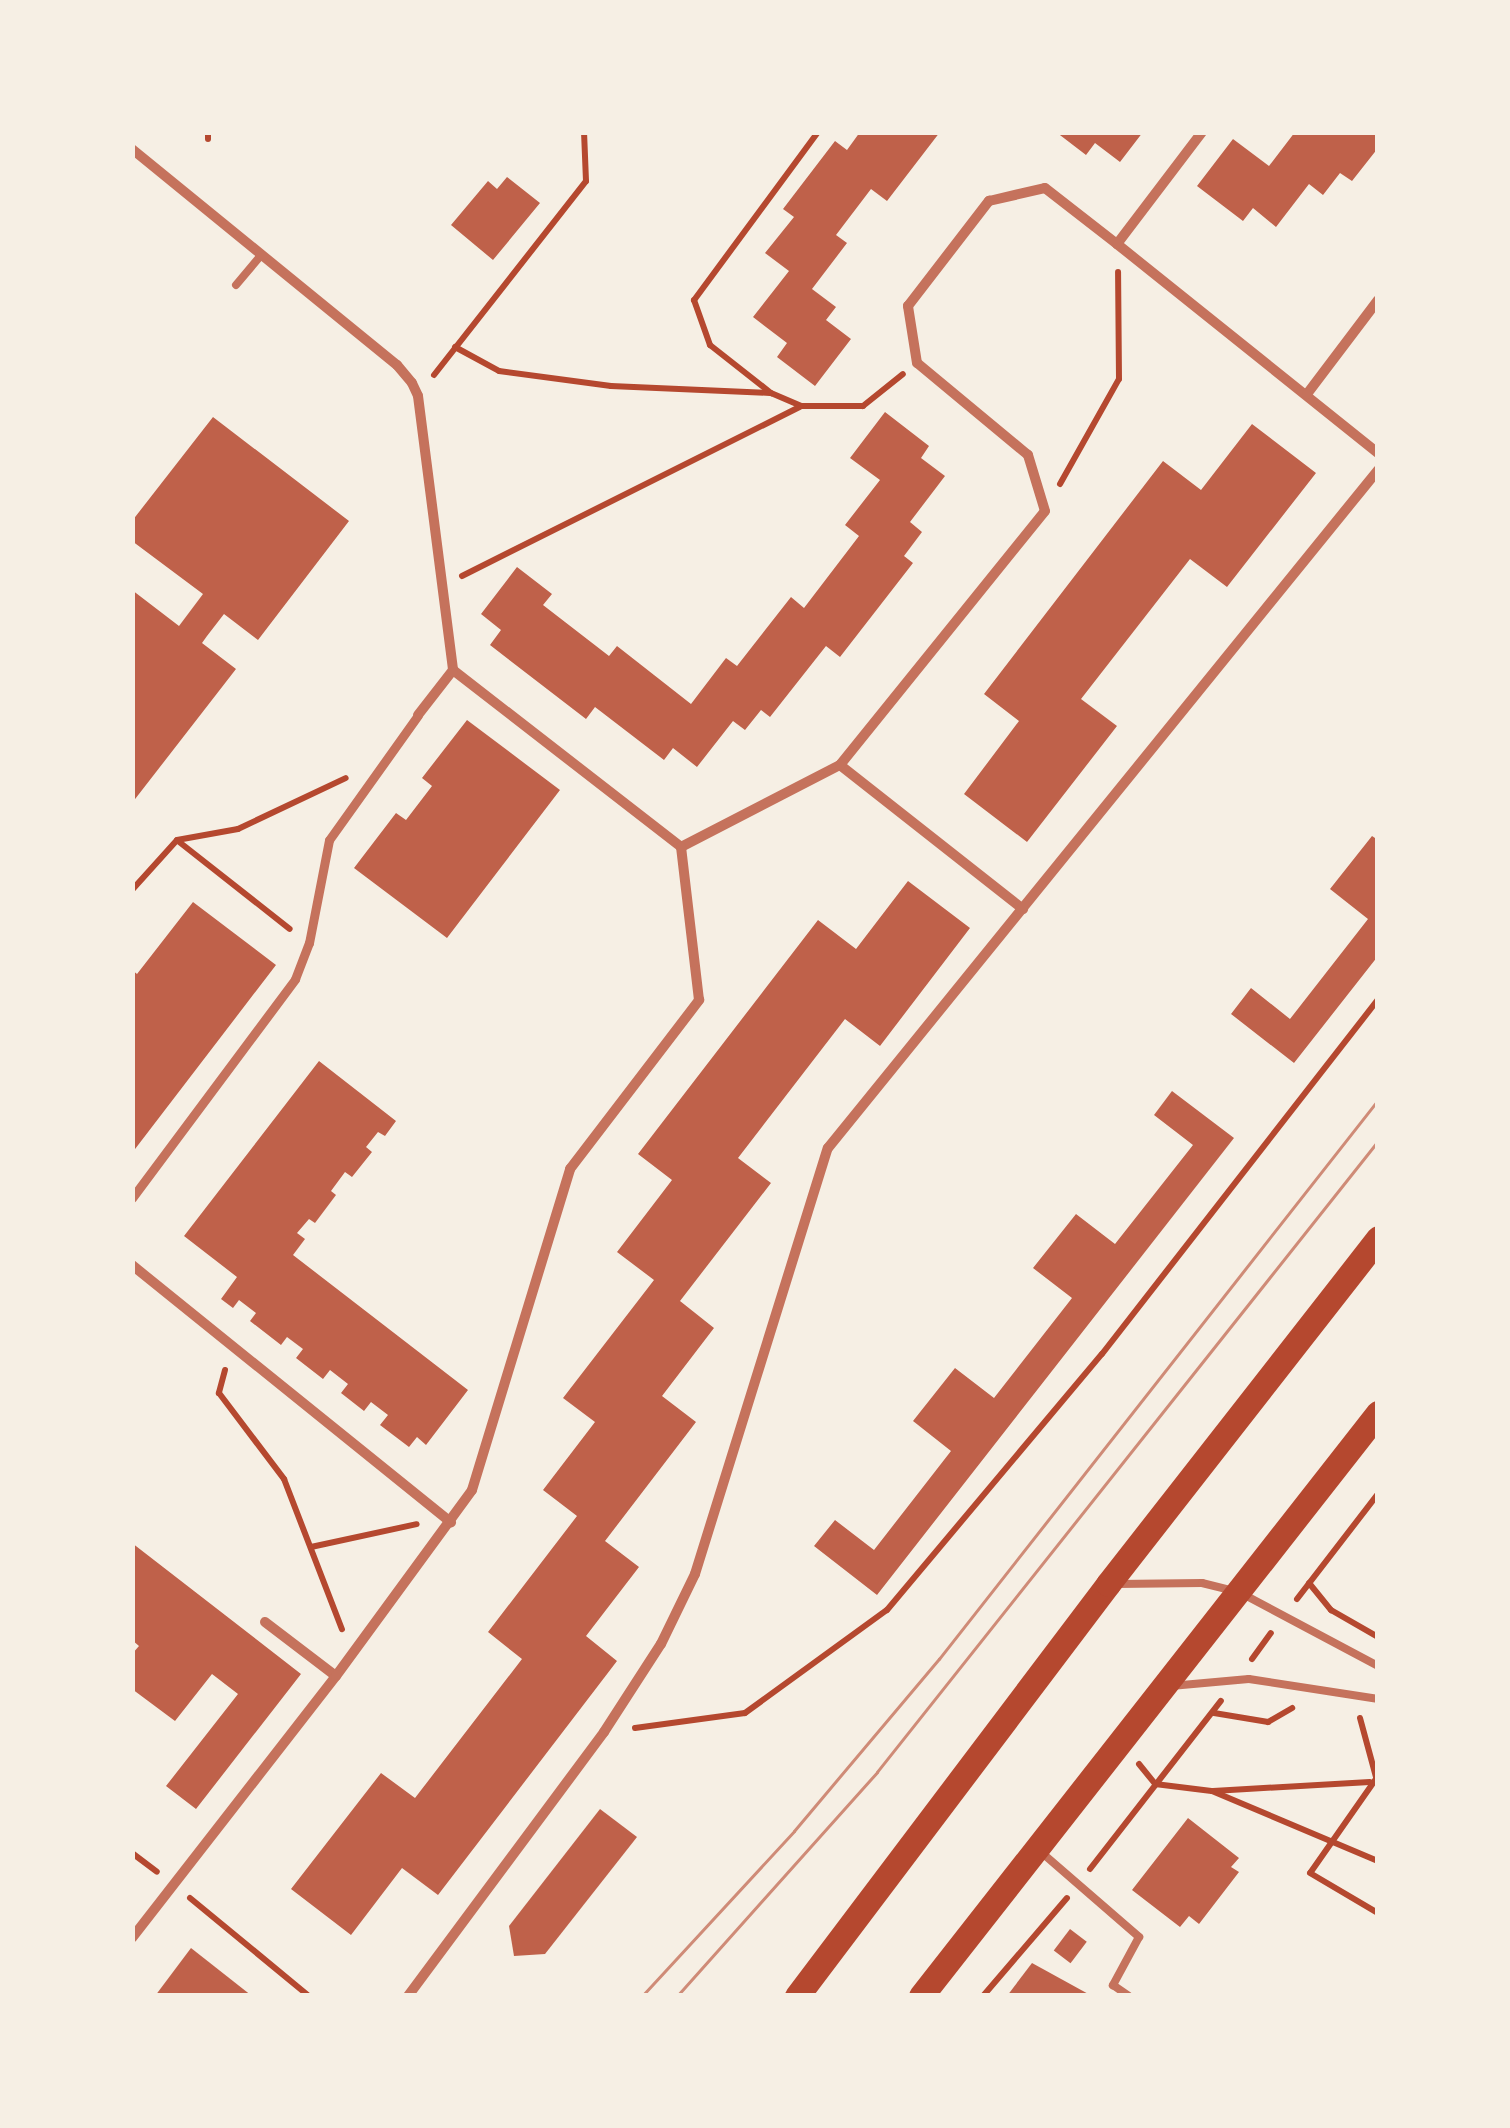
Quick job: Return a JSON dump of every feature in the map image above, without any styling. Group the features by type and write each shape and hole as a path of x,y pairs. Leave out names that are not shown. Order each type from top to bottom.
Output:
{"main road":[{"path":"798,1992 1108,1584 1378,1238"},
{"path":"921,1996 1034,1846 1378,1412"}],"street":[{"path":"1117,244 1202,132"},
{"path":"132,148 397,366 418,396 453,670 682,847 699,1000 570,1169 472,1490 336,1676 132,1938"},
{"path":"682,847 840,765 1045,511 1028,456 917,362 908,306 989,202 1045,188 1378,453"},
{"path":"1307,394 1378,300"},
{"path":"408,1996 604,1732 661,1644 695,1574 828,1148 1378,470"},
{"path":"132,1198 295,979 309,944 329,840 453,670"},
{"path":"840,765 1023,909"},
{"path":"132,1265 451,1522"},
{"path":"265,1622 336,1676"}],"lane":[{"path":"236,285 262,254"},
{"path":"1108,1584 1202,1582 1238,1592 1286,1613 1378,1666"},
{"path":"1162,1687 1236,1679 1378,1699"},
{"path":"1034,1846 1139,1937 1113,1985 1129,1996"}],"path":[{"path":"418,396 586,181 584,132"},
{"path":"818,132 694,300 710,345 771,393 801,406 863,406 917,362"},
{"path":"1045,511 1119,379 1117,244"},
{"path":"455,347 499,371 611,386 771,393"},
{"path":"442,586 801,406"},
{"path":"132,890 177,840 238,830 354,774 381,768"},
{"path":"177,840 309,944"},
{"path":"604,1732 745,1713 887,1610 1102,1354 1378,999"},
{"path":"233,1345 218,1393 284,1479 344,1633 336,1676"},
{"path":"983,1996 1079,1884 1154,1784 1214,1713 1378,1494"},
{"path":"311,1547 413,1524 451,1522"},
{"path":"1309,1584 1330,1610 1378,1637"},
{"path":"1214,1713 1268,1722 1291,1708 1308,1710"},
{"path":"1343,1716 1378,1723"},
{"path":"1360,1718 1376,1779"},
{"path":"1120,1740 1154,1784 1212,1791 1376,1779"},
{"path":"1376,1779 1310,1873 1378,1913"},
{"path":"1212,1791 1378,1860"},
{"path":"132,1853 309,1996"}],"building":[{"path":"860,132 940,132 887,201 871,189 836,235 847,243 812,289 836,307 826,320 851,339 815,386 777,357 787,343 753,317 789,271 765,253 794,217 783,209 835,141 847,150"},
{"path":"1056,132 1143,132 1120,162 1095,143 1086,155"},
{"path":"1295,132 1378,132 1378,148 1352,181 1340,173 1323,195 1309,184 1276,227 1253,208 1243,221 1197,186 1233,139 1269,166"},
{"path":"507,177 540,203 493,260 451,225 488,181 497,189"},
{"path":"885,412 929,446 921,458 945,476 910,522 922,532 904,556 913,563 840,657 826,646 770,717 761,710 745,730 733,721 697,767 673,748 664,760 595,707 586,719 490,645 501,630 481,614 517,567 552,594 543,605 609,656 617,646 691,704 726,658 737,666 791,597 804,608 859,536 845,525 880,480 850,458"},
{"path":"213,417 349,521 258,640 224,614 207,636 202,643 236,669 132,803 132,590 179,626 203,594 132,541 132,521"},
{"path":"1252,424 1316,473 1227,587 1190,559 1081,699 1117,726 1027,842 964,794 1019,721 984,694 1163,461 1201,490"},
{"path":"467,720 560,790 447,938 354,868 396,813 406,820 432,786 422,778"},
{"path":"1372,836 1378,840 1378,956 1294,1063 1231,1014 1251,988 1290,1019 1368,919 1330,889"},
{"path":"908,881 970,928 880,1046 845,1019 738,1158 771,1183 680,1301 714,1328 662,1396 696,1422 605,1541 639,1567 586,1636 617,1661 438,1895 402,1868 351,1935 291,1889 381,1773 415,1798 522,1659 488,1632 577,1516 543,1490 595,1422 563,1398 654,1280 617,1252 672,1180 638,1154 818,920 856,949"},
{"path":"193,902 276,965 132,1153 132,970 137,974"},
{"path":"319,1061 396,1121 385,1136 378,1132 366,1147 372,1152 352,1177 345,1172 331,1191 336,1195 315,1223 309,1219 297,1233 305,1239 293,1255 468,1390 426,1445 417,1437 409,1447 380,1425 388,1415 371,1402 364,1411 341,1393 348,1384 330,1370 323,1379 296,1358 303,1349 287,1337 281,1345 250,1321 256,1313 239,1300 233,1308 221,1299 237,1277 184,1236"},
{"path":"1172,1091 1234,1138 877,1595 814,1546 835,1520 874,1550 951,1451 913,1421 955,1368 994,1398 1072,1298 1033,1268 1076,1214 1115,1244 1193,1145 1154,1115"},
{"path":"132,1543 301,1674 196,1809 166,1786 238,1694 212,1674 175,1721 132,1689 132,1654 139,1646 132,1640"},
{"path":"600,1809 637,1837 545,1954 514,1956 509,1926"},
{"path":"1188,1818 1239,1858 1231,1867 1239,1872 1199,1924 1189,1916 1180,1927 1132,1890"},
{"path":"1070,1929 1087,1942 1071,1963 1054,1951"},
{"path":"191,1948 252,1996 155,1996"},
{"path":"1032,1963 1092,1996 1007,1996"}],"tram line":[{"path":"642,1996 794,1831 939,1659 1378,1100"},
{"path":"677,1996 877,1772 1378,1141"}]}
